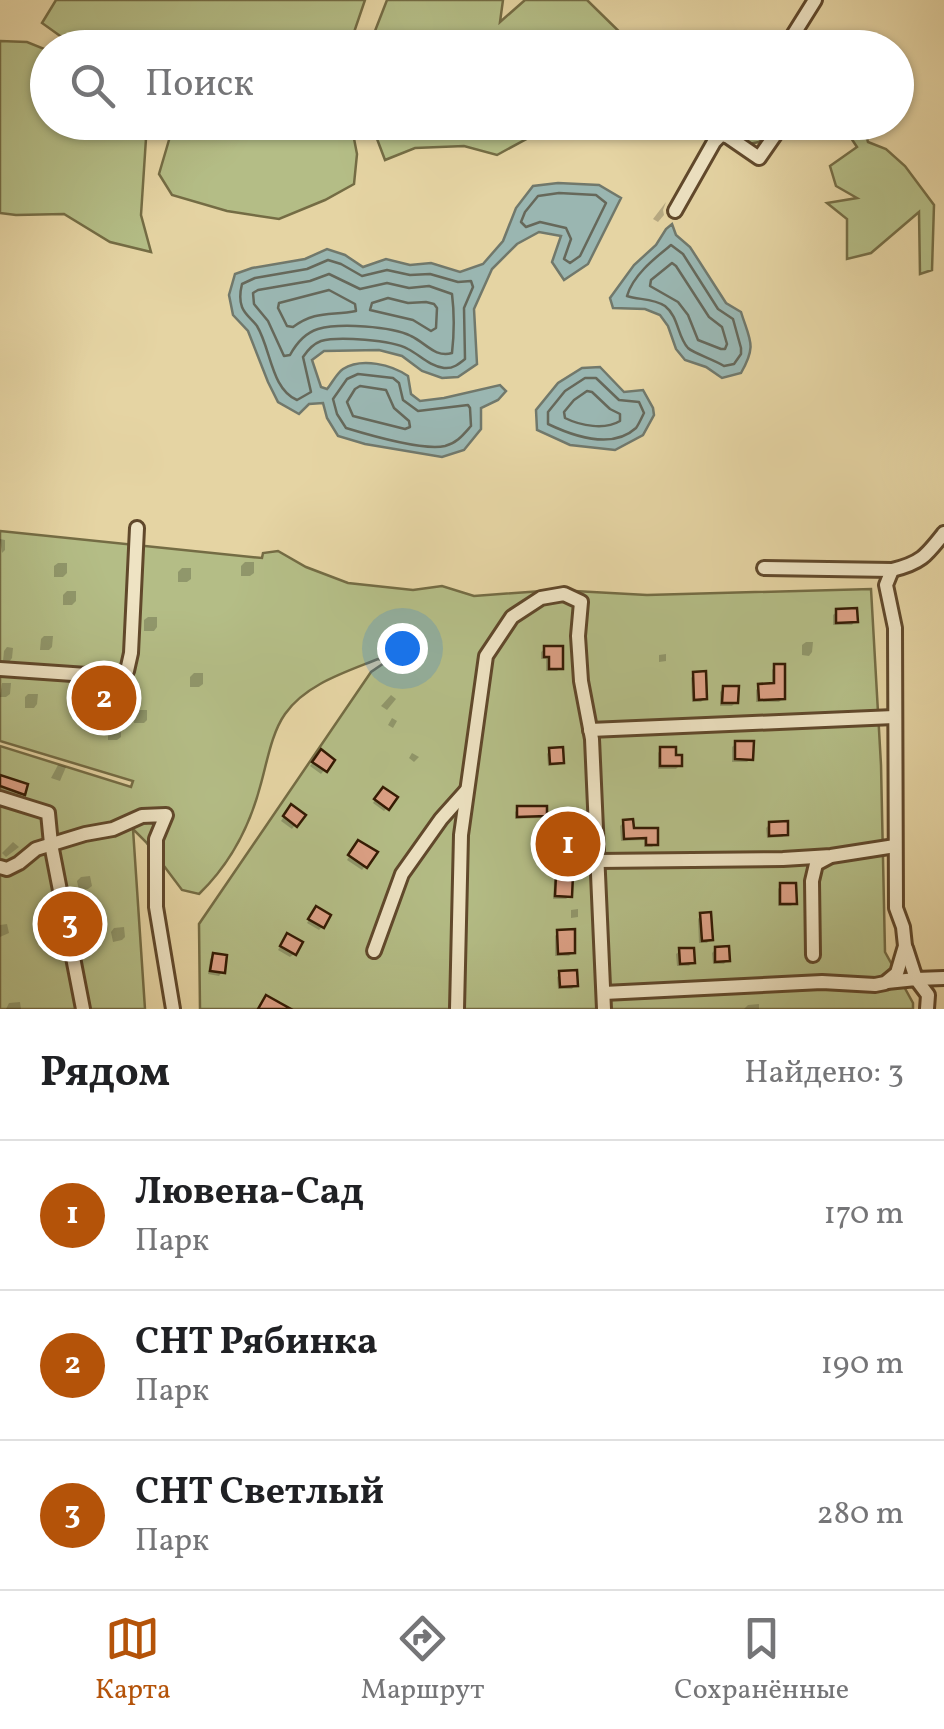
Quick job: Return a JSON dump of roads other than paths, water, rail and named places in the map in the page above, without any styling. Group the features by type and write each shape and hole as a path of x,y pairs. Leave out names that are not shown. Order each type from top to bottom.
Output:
{"street":[{"path":"796,30 815,0"},
{"path":"675,211 716,140"},
{"path":"733,140 760,158 772,140"},
{"path":"0,669 116,677 127,671 137,528"},
{"path":"764,568 892,570 912,566 927,556 944,533"},
{"path":"892,570 886,585 895,628 896,908 916,979 928,995 927,1009"},
{"path":"457,1009 462,836 486,656 512,617 541,598 564,594 580,602 578,636 590,730 604,1009"},
{"path":"590,730 894,717"},
{"path":"374,951 402,874 468,789"},
{"path":"0,798 48,813 84,1009"},
{"path":"0,867 7,869 36,849 51,844 113,829 142,816 166,815 156,839 156,907 173,1009"},
{"path":"597,861 783,859 895,846"},
{"path":"813,955 812,881 816,864 831,856"},
{"path":"885,983 898,973 905,946"},
{"path":"604,993 822,982 875,985 944,978"}],"water":[{"path":"599,185 621,198 588,264 564,280 552,262 561,236 539,232 517,244 492,269 474,309 477,364 458,377 442,378 422,371 402,356 379,350 324,351 312,360 321,387 327,389 343,369 359,363 385,366 408,376 411,394 420,401 500,385 506,391 481,408 481,429 464,450 442,457 365,444 338,436 323,403 309,404 299,414 278,402 248,331 233,315 229,295 235,274 305,259 327,249 363,267 386,259 410,265 431,263 460,272 483,264 503,241 516,208 533,186"},
{"path":"672,224 726,303 741,312 750,349 741,373 722,378 685,360 660,315 645,309 613,308 610,298"},
{"path":"600,367 624,392 643,390 654,415 643,435 615,450 570,445 537,430 536,410 558,383 582,368"}],"place":[{"name":"СНТ Рябинка","path":"104,698"},
{"name":"Лювена-Сад","path":"568,844"},
{"name":"СНТ Светлый","path":"70,924"}]}
